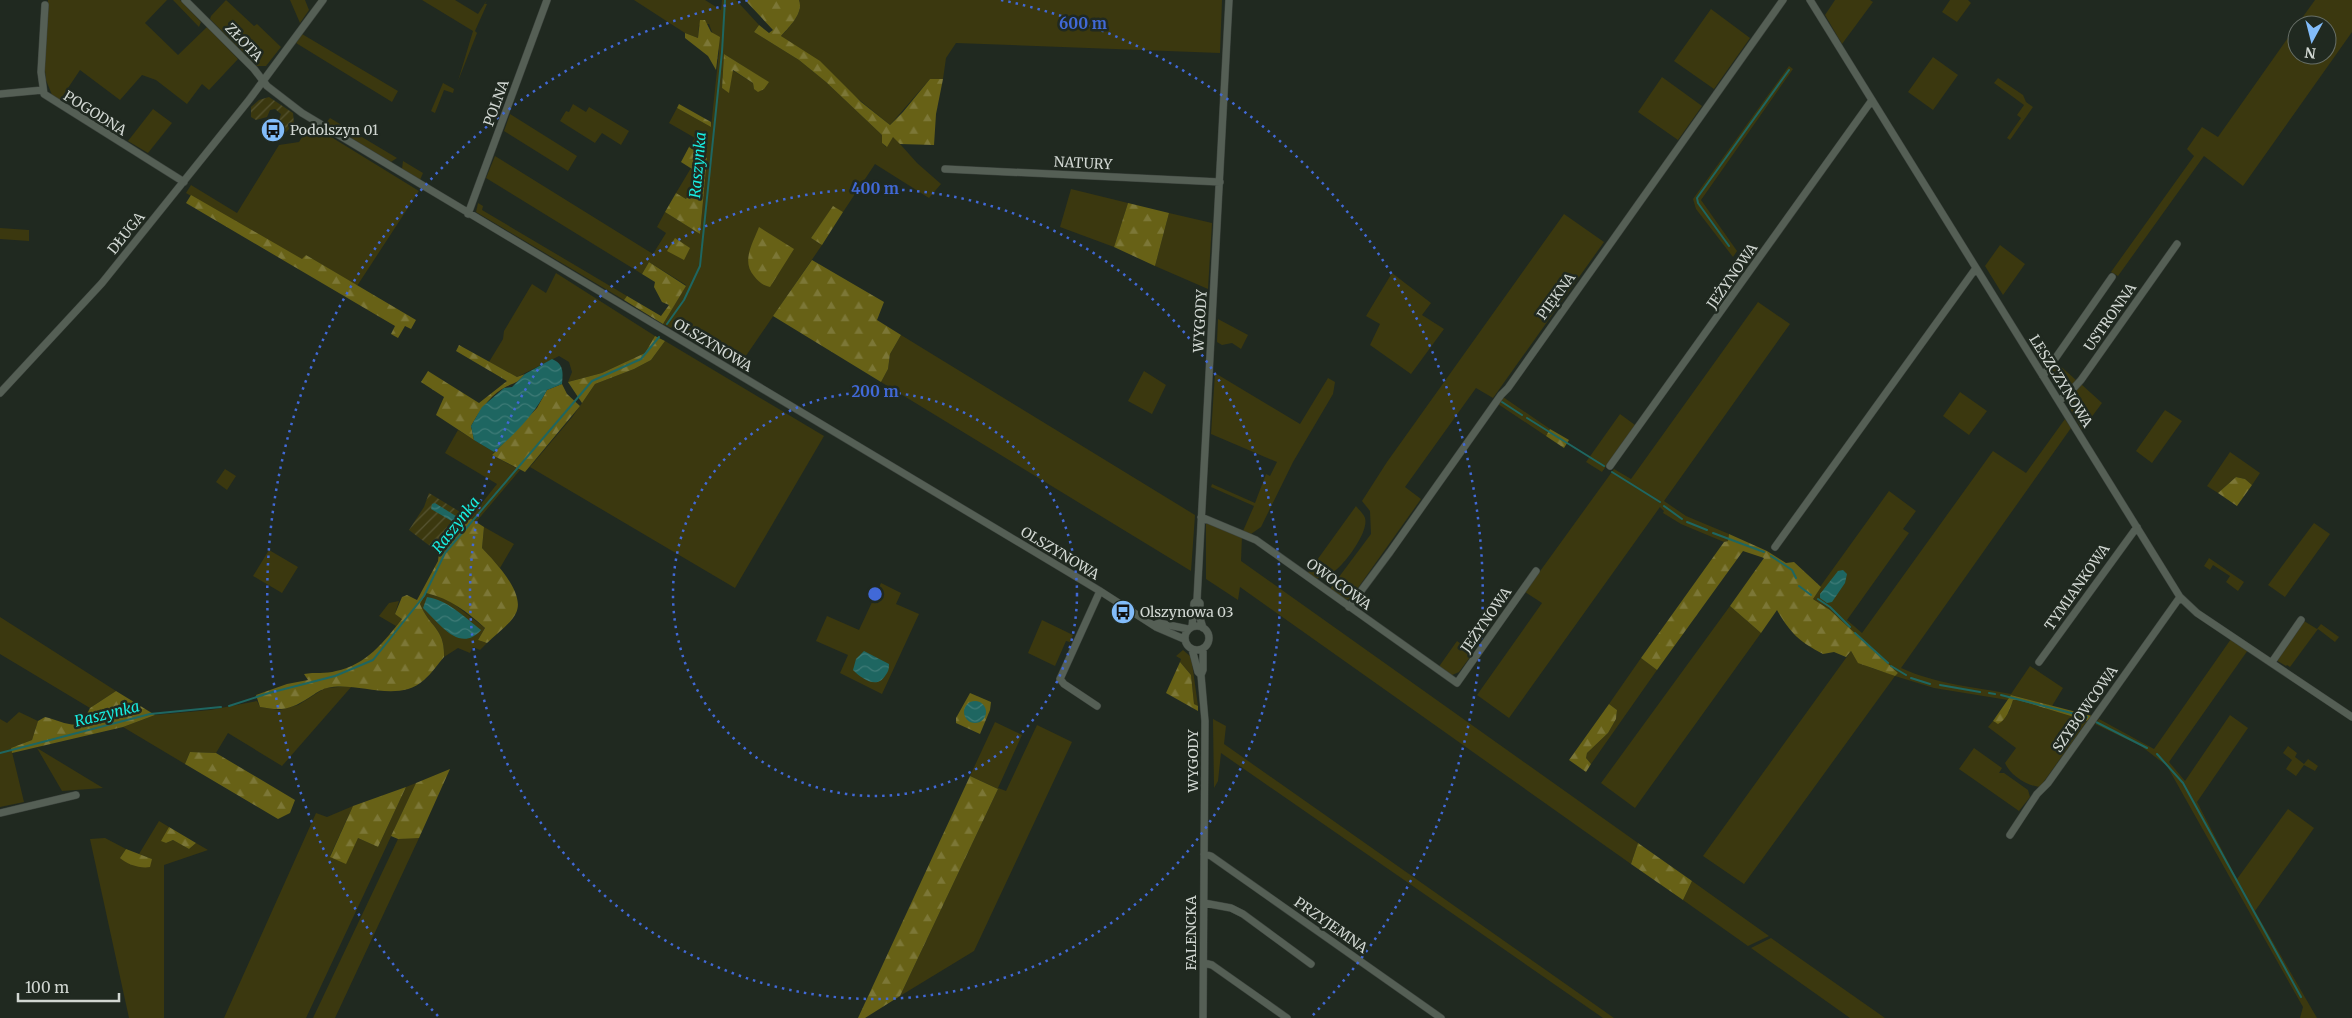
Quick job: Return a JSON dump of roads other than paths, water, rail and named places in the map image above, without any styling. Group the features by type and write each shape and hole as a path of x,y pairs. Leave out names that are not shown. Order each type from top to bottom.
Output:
{"street":[{"name":"ZŁOTA","path":"185,0 254,69 262,82"},
{"name":"DŁUGA","path":"0,392 88,300 184,182 323,0"},
{"name":"POLNA","path":"468,214 547,0"},
{"name":"WYGODY","path":"1190,628 1194,603 1197,600 1229,0"},
{"name":"PIĘKNA","path":"1349,607 1500,395 1508,388 1543,335 1783,0"},
{"name":"LESZCZYNOWA","path":"1810,0 2180,597 2190,608 2352,717"},
{"name":"POGODNA","path":"45,5 41,72 43,90 50,100 184,182"},
{"name":"OLSZYNOWA","path":"262,82 302,113 468,214 1100,591 1158,628 1184,639"},
{"path":"0,94 43,90"},
{"name":"JEŻYNOWA","path":"1610,466 1872,100"},
{"name":"NATURY","path":"945,169 1220,182"},
{"name":"USTRONNA","path":"2059,401 2081,380 2176,244"},
{"path":"1776,547 1976,268"},
{"path":"2043,376 2112,277"},
{"name":"OWOCOWA","path":"1201,517 1256,540 1457,684"},
{"name":"TYMIANKOWA","path":"2039,662 2137,527"},
{"name":"JEŻYNOWA","path":"1457,684 1536,571"},
{"path":"1097,706 1064,684 1060,679 1100,591"},
{"name":"SZYBOWCOWA","path":"2010,836 2037,794 2048,782 2180,597"},
{"name":"WYGODY","path":"1197,600 1200,603 1200,618 1204,628"},
{"path":"2272,662 2301,620"},
{"name":"OLSZYNOWA","path":"1154,624 1159,623 1190,628"},
{"path":"1190,628 1204,628 1208,633 1209,639 1203,649 1192,650 1187,646 1184,639 1190,628"},
{"name":"WYGODY","path":"1203,649 1201,675 1205,714 1204,851"},
{"name":"WYGODY","path":"1192,650 1198,672 1201,675"},
{"path":"0,813 76,795"},
{"name":"FALENCKA","path":"1203,1018 1204,851"},
{"name":"PRZYJEMNA","path":"1204,851 1442,1018"},
{"path":"1204,903 1216,904 1243,914 1311,964"},
{"path":"1204,963 1212,965 1287,1018"}],"water":[{"path":"552,359 561,366 562,384 547,390 524,424 494,452 474,440 471,426 482,407 504,388 512,387 525,374"},
{"path":"435,503 459,518 460,521 455,523 431,509 432,504"},
{"path":"1843,570 1847,574 1845,583 1832,602 1827,603 1820,598 1820,594 1838,571"},
{"path":"427,597 449,605 481,630 473,637 465,639 450,634 423,608"},
{"path":"864,651 889,664 888,672 882,680 878,682 869,681 853,670 856,659"},
{"path":"975,701 983,704 986,712 983,720 975,723 967,720 964,712 967,704"}],"waterway":[{"name":"Raszynka","path":"667,324 684,300 700,266 722,52 725,0"},
{"path":"1729,246 1698,203 1697,198 1789,70"},
{"name":"Raszynka","path":"229,706 269,693 335,676 373,660 424,596 445,553 592,381 641,359 659,337"},
{"path":"1502,402 1522,415"},
{"path":"1527,418 1604,466"},
{"path":"1612,472 1660,502"},
{"path":"1664,506 1682,519"},
{"path":"1687,522 1707,530"},
{"path":"1713,533 1764,552"},
{"path":"1771,556 1792,570 1796,578"},
{"path":"1799,586 1811,595"},
{"path":"1818,599 1830,607 1850,627"},
{"path":"1855,633 1888,663"},
{"path":"1891,666 1906,675"},
{"path":"1911,678 1930,684"},
{"path":"1940,685 1980,692"},
{"path":"1989,693 1995,694"},
{"path":"2001,695 2087,717"},
{"name":"Raszynka","path":"0,753 150,714 221,707"},
{"path":"2096,722 2147,748"},
{"path":"2157,754 2183,783 2301,997"}],"place":[{"name":"Podolszyn 01","path":"273,130"},
{"name":"Olszynowa 03","path":"1123,612"}]}
